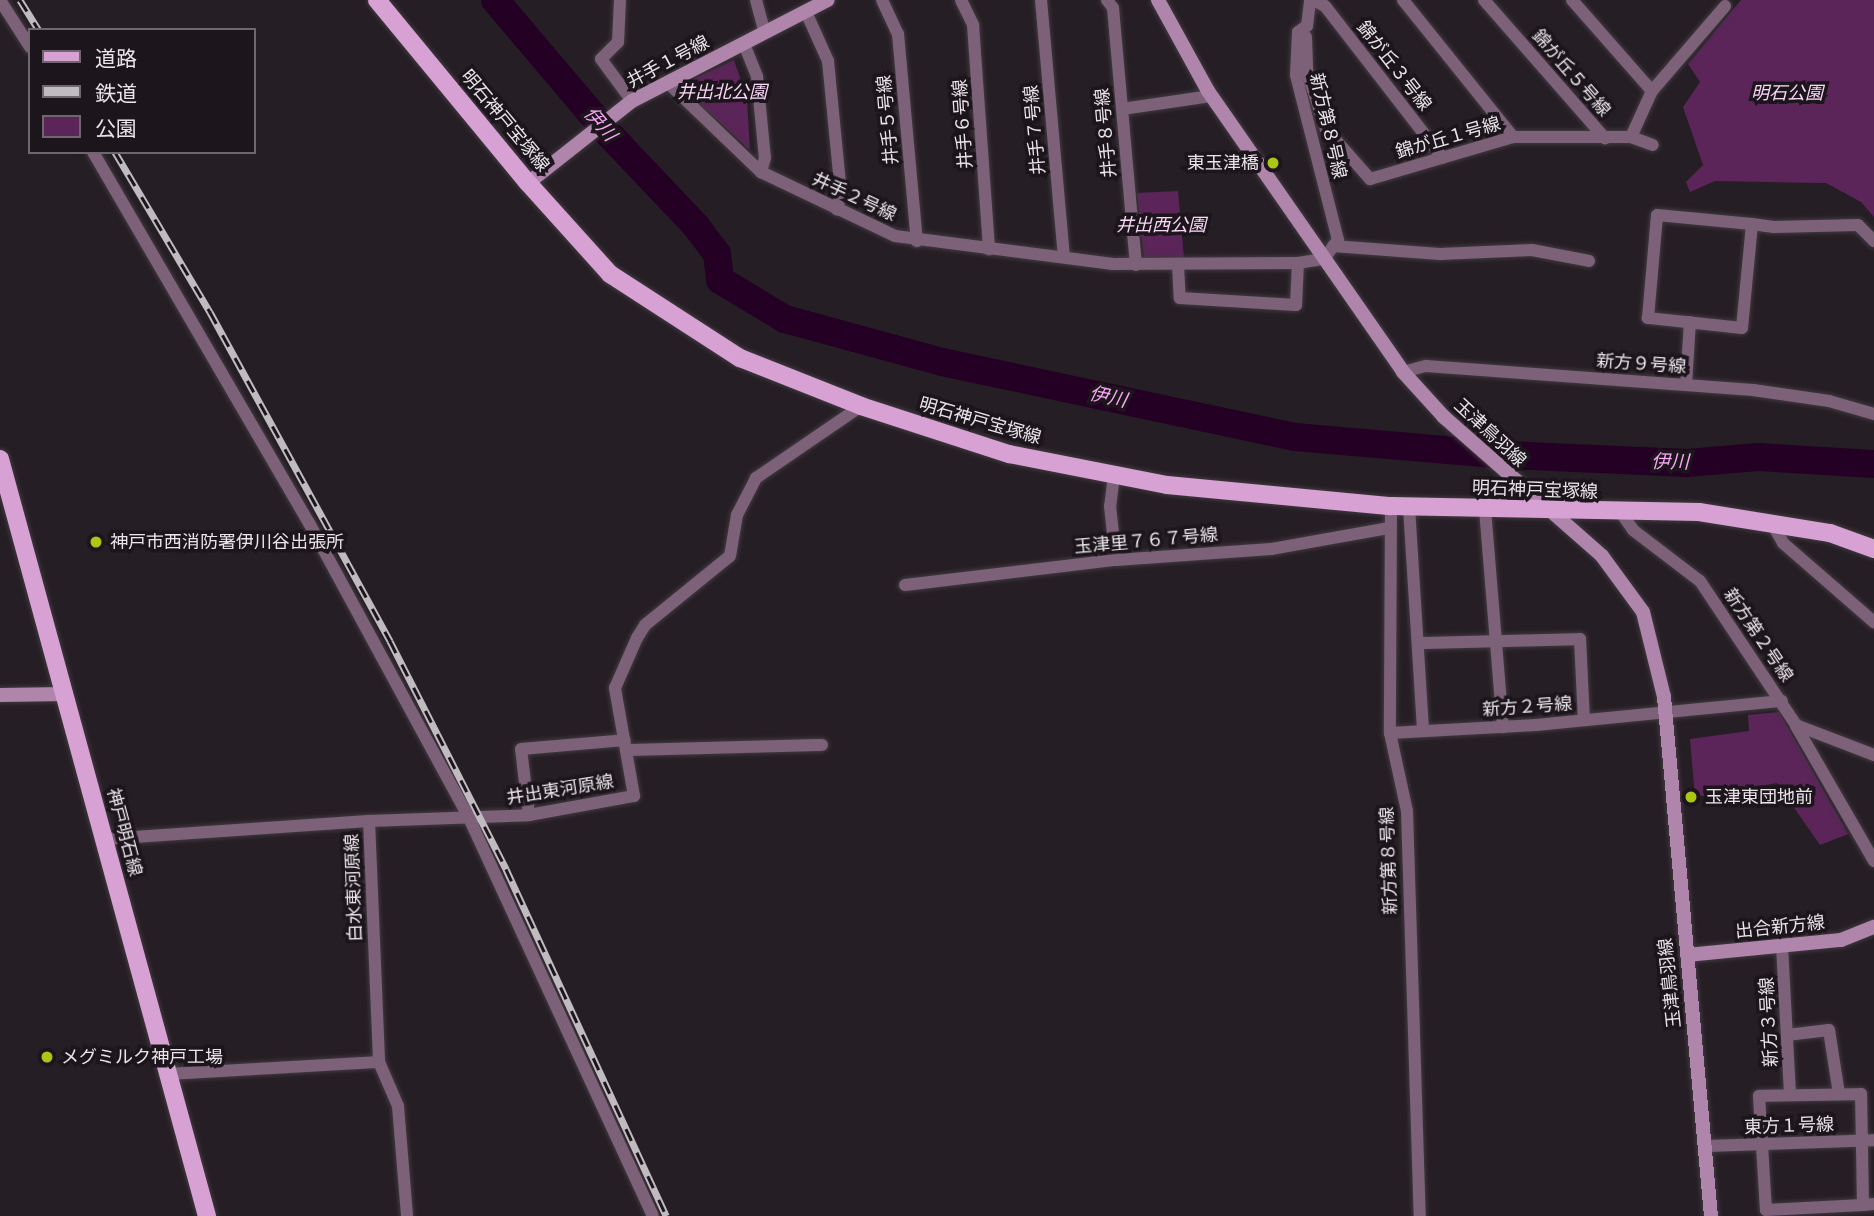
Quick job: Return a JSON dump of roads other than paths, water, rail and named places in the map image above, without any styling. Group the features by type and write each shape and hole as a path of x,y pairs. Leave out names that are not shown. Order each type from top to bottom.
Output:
{"main road":[{"name":"明石神戸宝塚線","path":"377,0 532,179 610,274 648,303 740,358 861,406 1009,454 1114,475 1302,500 1622,514 1699,512 1830,533 1874,549"},
{"name":"神戸明石線","path":"0,459 207,1216"}],"street":[{"path":"0,0 28,44"},
{"path":"620,0 618,42 601,59 632,101"},
{"path":"756,0 765,33"},
{"name":"井手１号線","path":"532,179 632,101 828,0"},
{"name":"井手５号線","path":"882,0 898,34 917,241"},
{"name":"井手６号線","path":"961,0 973,25 989,249"},
{"name":"井手７号線","path":"1041,0 1064,257"},
{"name":"井手８号線","path":"1107,0 1113,8 1136,265"},
{"name":"玉津鳥羽線","path":"1157,0 1211,96 1403,372 1444,417 1546,511 1602,556 1643,612 1655,648 1665,712 1711,1216"},
{"name":"新方第８号線","path":"1312,0 1307,26 1298,32 1296,75 1316,139 1320,175 1338,240 1334,246"},
{"name":"錦が丘３号線","path":"1312,0 1325,6 1443,158"},
{"path":"1402,0 1513,137"},
{"name":"錦が丘５号線","path":"1483,0 1605,138"},
{"path":"1572,0 1652,90"},
{"path":"1653,145 1631,137 1652,90 1724,2"},
{"path":"806,12 828,61 841,194 837,209"},
{"name":"錦が丘１号線","path":"1307,26 1307,72 1326,129 1370,179 1513,137 1631,137"},
{"path":"744,44 757,77 765,158 761,172"},
{"name":"井手２号線","path":"667,82 761,172 895,236 917,241 1136,265 1298,263 1324,259"},
{"path":"1122,109 1211,96"},
{"path":"94,154 309,523 469,818 653,1216"},
{"path":"1752,224 1742,328 1648,318 1657,215 1752,224 1858,225 1874,241"},
{"path":"1324,259 1334,246 1440,254 1532,250 1589,261"},
{"path":"1178,265 1181,298 1296,305 1298,263"},
{"path":"1686,385 1690,322"},
{"name":"新方９号線","path":"1403,372 1426,366 1686,385 1791,395 1874,414"},
{"name":"井出東河原線","path":"369,821 529,814 634,796 615,688 645,625 730,556 731,531 756,478 861,406"},
{"path":"1114,475 1110,506 1116,560"},
{"path":"1400,506 1420,643 1423,731"},
{"name":"新方第８号線","path":"1400,506 1389,528 1390,733 1407,811 1420,1216"},
{"path":"1485,509 1503,727"},
{"name":"新方第２号線","path":"1622,514 1633,530 1700,581 1782,701 1874,861"},
{"path":"1771,522 1783,543 1874,622"},
{"name":"玉津里７６７号線","path":"905,585 1116,560 1271,549 1389,528"},
{"path":"1420,643 1580,639 1584,720"},
{"path":"0,695 66,694"},
{"name":"新方２号線","path":"1390,733 1503,727 1782,701"},
{"path":"1796,725 1874,755"},
{"path":"529,814 521,749 626,745 822,745"},
{"name":"白水東河原線","path":"104,839 369,821 379,1062 398,1106 407,1216"},
{"name":"出合新方線","path":"1687,955 1841,940 1874,927"},
{"name":"新方３号線","path":"1782,946 1790,1095"},
{"path":"1787,1035 1829,1030 1839,1094"},
{"path":"170,1074 379,1062"},
{"path":"1861,1094 1868,1140 1868,1204 1766,1210 1759,1096 1790,1095 1861,1094"},
{"name":"東方１号線","path":"1706,1146 1868,1140"}],"waterway":[{"name":"伊川","path":"495,0 606,131 696,226 717,254 720,280 785,319 942,362 1295,437 1506,455 1687,463 1758,457 1874,464"}],"railway":[{"path":"20,0 38,28"},
{"path":"116,154 210,312 390,641 506,869 666,1216"}],"place":[{"name":"東玉津橋","path":"1273,163"},
{"name":"神戸市西消防署伊川谷出張所","path":"96,542"},
{"name":"玉津東団地前","path":"1691,797"},
{"name":"メグミルク神戸工場","path":"47,1057"}],"park label":[{"name":"井出北公園","path":"722,92"},
{"name":"明石公園","path":"1787,93"},
{"name":"井出西公園","path":"1161,225"}]}
